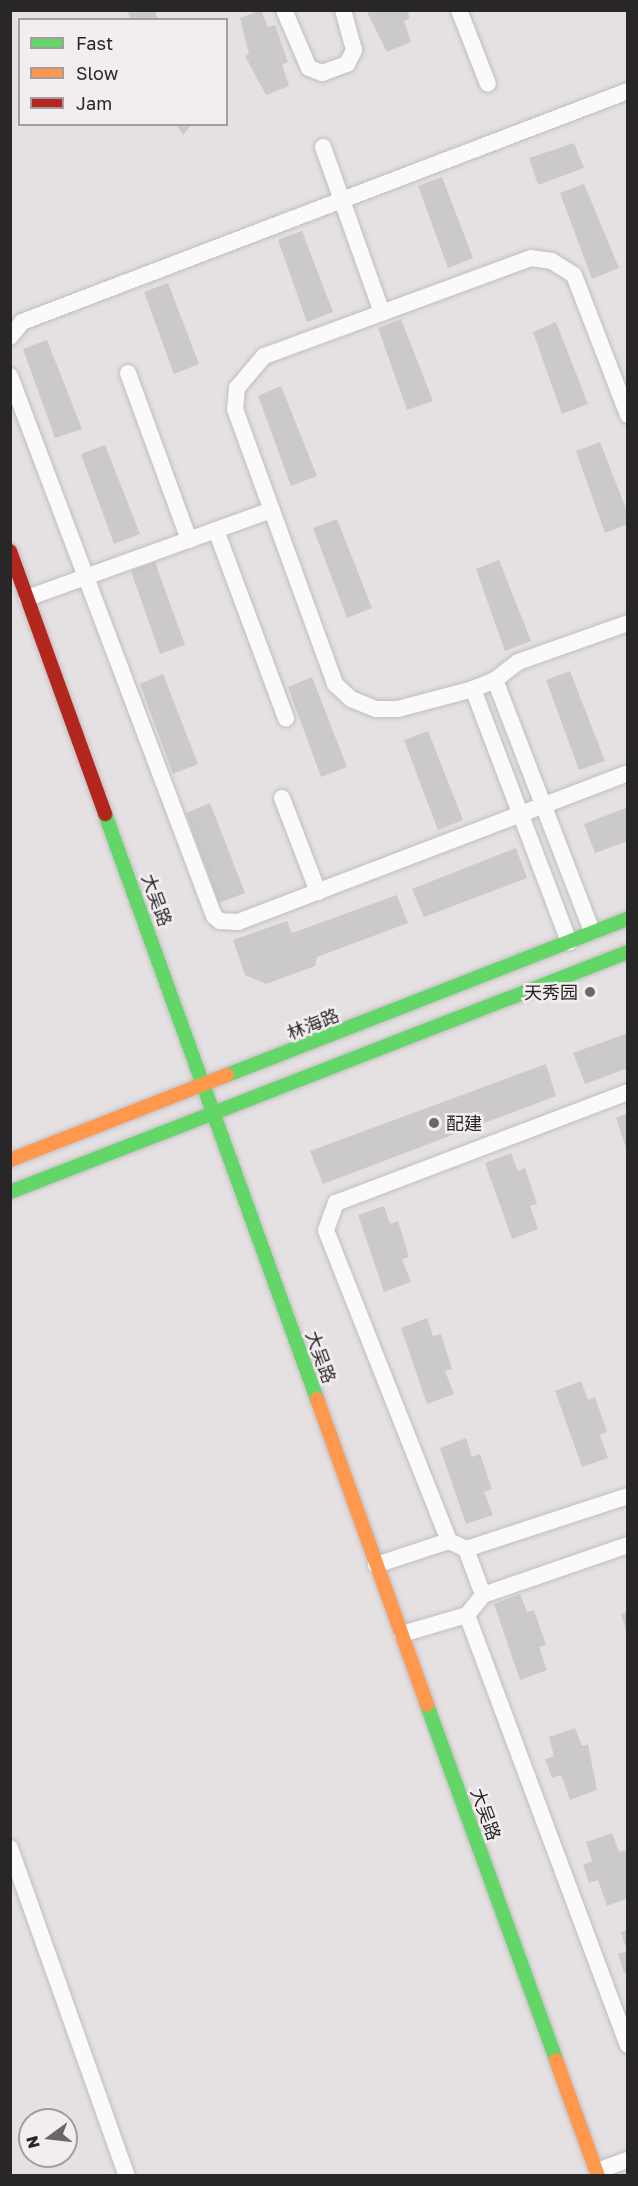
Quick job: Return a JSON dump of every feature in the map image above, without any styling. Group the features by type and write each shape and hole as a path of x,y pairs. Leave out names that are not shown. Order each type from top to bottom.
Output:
{"street":[{"path":"284,10 309,68 322,73 347,64 354,50 343,10"},
{"path":"459,10 488,84"},
{"path":"10,337 22,322 627,91"},
{"path":"323,147 382,313"},
{"path":"627,415 574,274 552,261 531,258 264,356 237,388 235,409 335,684 351,699 376,709 398,709 473,689 495,681 518,662 627,623"},
{"path":"128,373 189,540"},
{"path":"10,376 214,915 238,922 627,773"},
{"path":"27,598 272,510"},
{"path":"216,531 286,718"},
{"name":"大吴路","path":"10,551 598,2173"},
{"path":"495,681 592,932"},
{"path":"473,689 569,942"},
{"path":"282,798 318,892"},
{"name":"林海路","path":"10,1160 205,1086 627,919"},
{"path":"10,1192 627,952"},
{"path":"627,1092 336,1203 326,1230 449,1541 466,1549 627,1496"},
{"path":"376,1565 449,1541"},
{"path":"402,1634 467,1615 483,1595 627,1545"},
{"path":"466,1549 483,1595"},
{"path":"467,1615 627,2045"},
{"path":"10,1848 127,2175"},
{"path":"598,2173 627,2160"}],"building":[{"path":"127,10 154,10 158,18 130,18"},
{"path":"261,10 268,27 275,25 288,62 282,65 289,86 266,95 245,56 249,54 240,18"},
{"path":"407,10 410,18 404,21 411,42 387,52 367,12"},
{"path":"177,126 190,126 183,135"},
{"path":"574,143 584,168 538,185 529,158"},
{"path":"442,177 473,258 448,268 418,186"},
{"path":"584,184 619,268 592,279 560,193"},
{"path":"302,231 333,312 307,322 278,240"},
{"path":"168,283 199,364 174,374 144,292"},
{"path":"401,319 433,401 407,410 378,328"},
{"path":"556,322 588,404 562,414 533,332"},
{"path":"47,340 82,429 55,438 23,349"},
{"path":"281,386 317,476 291,486 258,396"},
{"path":"600,442 628,514 628,524 605,533 576,451"},
{"path":"105,445 140,534 114,544 81,454"},
{"path":"337,519 372,608 347,618 313,528"},
{"path":"499,560 531,641 505,651 476,569"},
{"path":"155,562 185,645 160,654 131,571"},
{"path":"570,671 605,761 579,770 546,680"},
{"path":"163,674 198,764 173,774 140,684"},
{"path":"312,677 347,767 321,777 288,687"},
{"path":"428,731 463,820 438,830 404,740"},
{"path":"210,803 245,893 219,903 186,813"},
{"path":"628,807 628,841 595,853 584,824"},
{"path":"516,848 527,878 424,917 412,889"},
{"path":"397,895 408,923 317,957 315,966 266,984 245,975 233,940 287,921 292,933"},
{"path":"628,1033 628,1068 585,1084 573,1053"},
{"name":"配建","path":"546,1064 556,1096 323,1184 310,1151"},
{"path":"628,1113 628,1151 627,1151 616,1118"},
{"path":"511,1153 518,1171 525,1168 537,1204 530,1206 538,1229 512,1239 485,1163"},
{"path":"384,1206 390,1224 398,1221 409,1257 402,1259 411,1282 384,1292 358,1215"},
{"path":"427,1318 433,1336 441,1334 452,1369 445,1371 454,1394 427,1404 401,1328"},
{"path":"581,1381 588,1400 595,1397 607,1432 600,1435 608,1458 582,1467 555,1391"},
{"path":"466,1438 472,1457 480,1454 492,1489 484,1492 493,1515 466,1524 440,1448"},
{"path":"520,1594 527,1612 534,1610 546,1645 539,1647 547,1670 520,1680 494,1604"},
{"path":"628,1611 628,1633 627,1633 621,1614"},
{"path":"575,1728 582,1746 588,1744 597,1790 570,1800 561,1775 552,1778 545,1759 554,1756 549,1737"},
{"path":"612,1833 619,1852 625,1850 628,1858 628,1898 607,1906 598,1880 589,1883 583,1865 592,1861 586,1842"},
{"path":"628,1930 628,1972 624,1973 618,1954 627,1951 621,1932"}],"traffic: fast":[{"path":"105,814 317,1399"},
{"path":"227,1075 628,919"},
{"path":"10,1192 628,952"},
{"path":"427,1705 556,2060"}],"traffic: slow":[{"path":"10,1160 227,1075"},
{"path":"317,1399 427,1705"},
{"path":"556,2060 598,2176"}],"traffic: jam":[{"path":"10,551 105,814"}],"place":[{"name":"天秀园","path":"590,992"},
{"name":"配建","path":"434,1123"}]}
